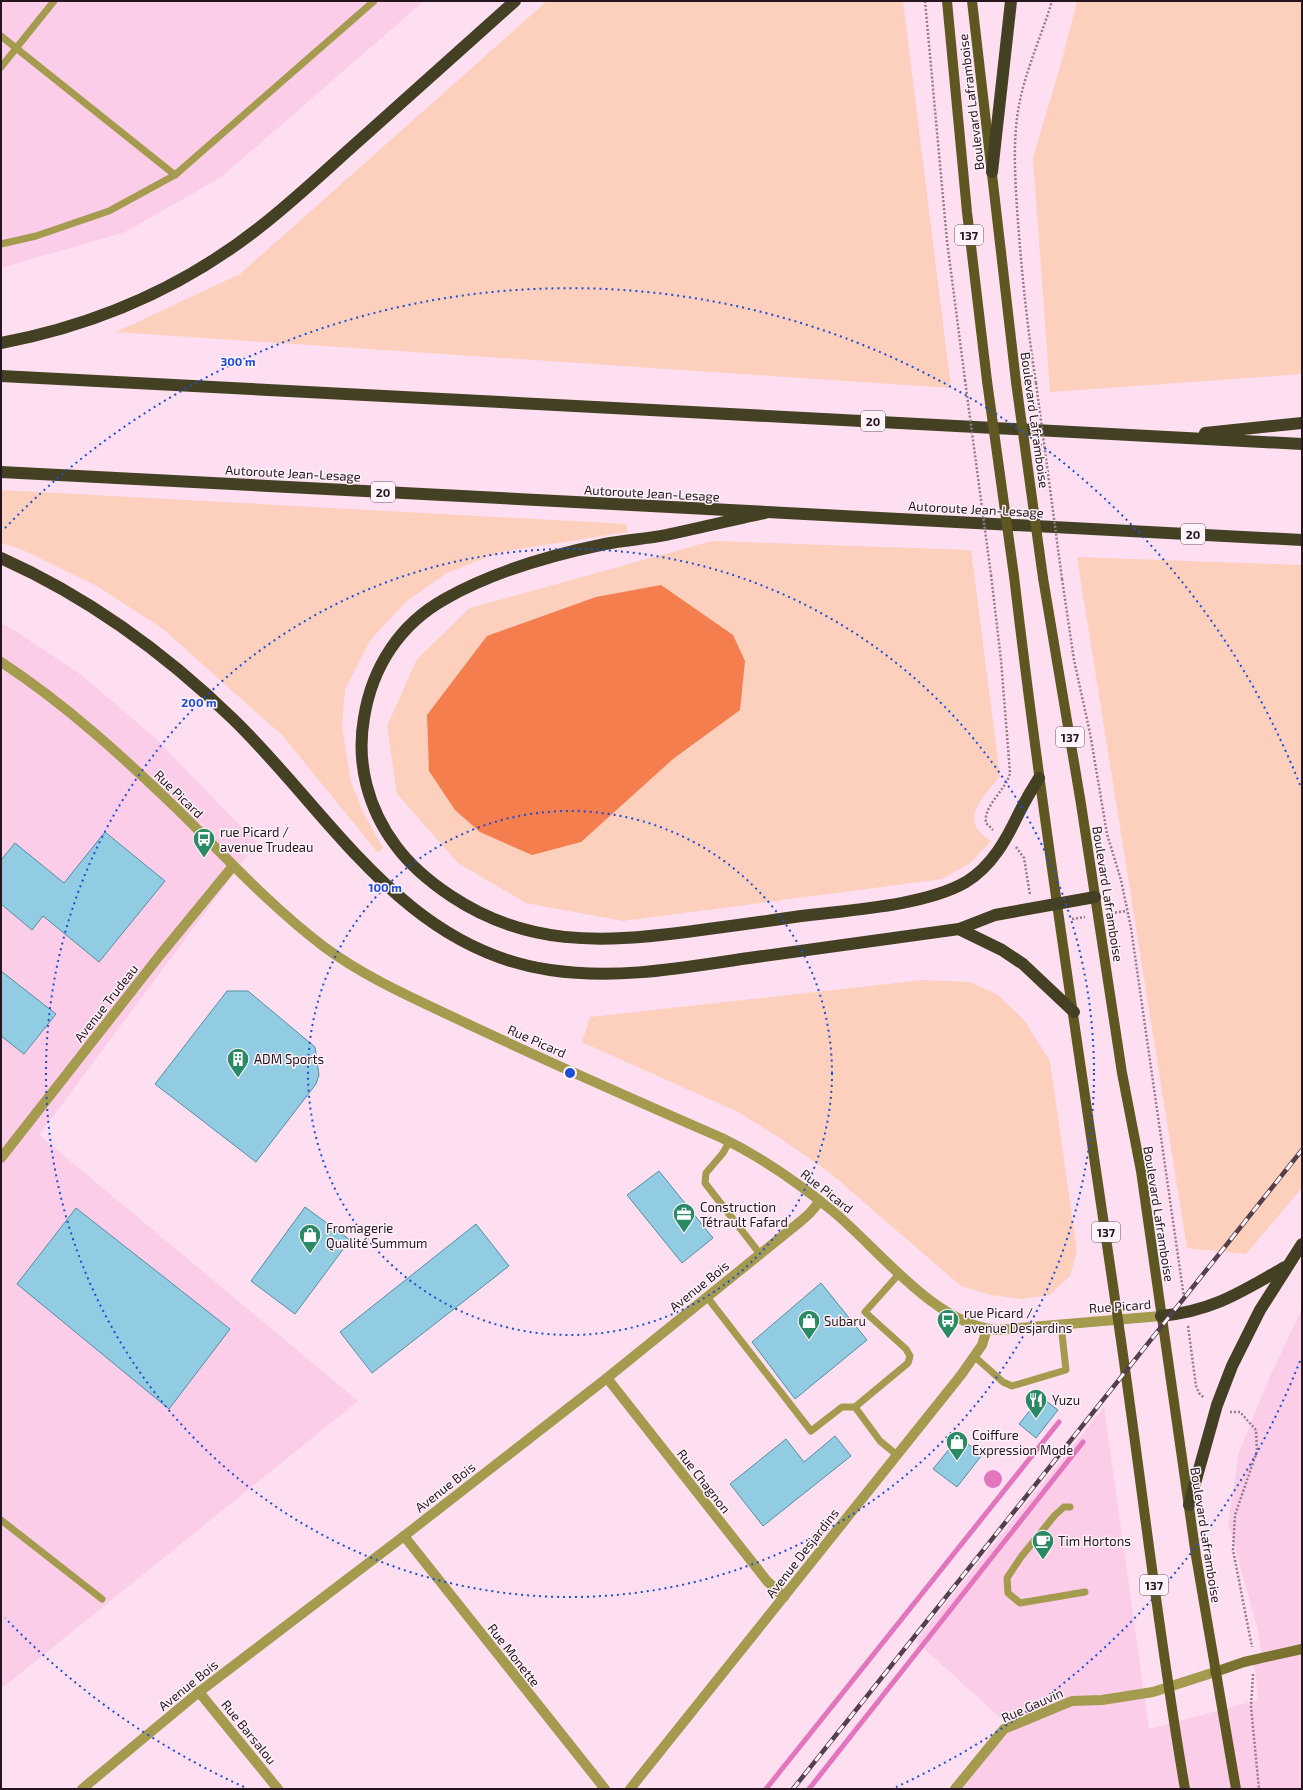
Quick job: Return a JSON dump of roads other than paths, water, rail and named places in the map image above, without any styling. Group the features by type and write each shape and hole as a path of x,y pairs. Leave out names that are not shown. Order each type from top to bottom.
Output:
{"highway":[{"path":"1,343 56,331 107,314 161,290 220,256 276,214 515,1"},
{"path":"992,172 1011,1"},
{"name":"20","path":"1,376 1302,444"},
{"path":"1166,437 1302,423"},
{"name":"Autoroute Jean-Lesage","path":"1,472 1302,540"},
{"path":"765,513 663,535 605,544 525,565 479,582 455,593 433,606 407,628 386,654 376,674 365,711 361,747 366,786 376,814 391,840 411,863 435,885 474,909 517,927 547,935 581,939 618,939 726,927 909,901 944,892 959,885 980,871 999,851 1039,778"},
{"path":"1,558 38,575 99,610 182,672 236,722 382,882 428,920 462,941 489,953 520,963 549,970 590,974 621,974 656,971 959,929 994,915 1095,897"},
{"path":"959,929 1002,950 1024,964 1074,1012"},
{"path":"1189,1505 1217,1405 1232,1366 1257,1314 1302,1244"},
{"path":"1161,1316 1180,1314 1212,1306 1235,1295 1288,1265"}],"main road":[{"name":"Boulevard Laframboise","path":"947,1 970,247 1014,576 1039,778 1118,1319 1168,1688 1185,1789"},
{"name":"Boulevard Laframboise","path":"972,1 1000,254 1043,578 1071,741 1122,1073 1141,1171 1189,1505 1215,1672 1236,1789"}],"street":[{"name":"Rue Picard","path":"1,662 48,696 123,759 233,866 304,931 325,947 362,971 494,1036 730,1142 780,1171 845,1222 900,1273 945,1311 960,1320 987,1329 1012,1330 1161,1316"},
{"name":"Avenue Trudeau","path":"1,1158 160,955 233,866"},
{"name":"Avenue Bois","path":"82,1789 199,1692 404,1536 607,1378 806,1217 820,1201"},
{"name":"Avenue Desjardins","path":"630,1789 975,1357 982,1345 987,1329"},
{"name":"Rue Chagnon","path":"607,1378 767,1581 784,1597"},
{"name":"Rue Monette","path":"404,1536 605,1789"},
{"path":"1215,1672 1254,1659 1302,1649"},
{"name":"Rue Gauvin","path":"955,1789 1004,1729 1072,1701 1102,1700 1153,1692 1215,1672"},
{"name":"Rue Barsalou","path":"199,1692 278,1789"}],"lane":[{"path":"1,67 54,1"},
{"path":"1,244 36,236 109,212 175,175 374,1"},
{"path":"1,36 175,175"},
{"path":"730,1142 724,1153 706,1173 705,1184 760,1254"},
{"path":"707,1297 811,1430 842,1407 855,1407 905,1367 910,1361 910,1356 906,1349 865,1312 900,1273"},
{"path":"975,1357 1003,1382 1012,1386 1066,1370 1061,1325"},
{"path":"855,1407 880,1441 897,1455"},
{"path":"1070,1507 1064,1507 1055,1515 1021,1557 1007,1578 1008,1593 1020,1603 1085,1592"},
{"path":"1,1520 102,1600"}],"waterway":[{"path":"766,1789 1059,1422"},
{"path":"809,1789 1083,1442"}],"railway":[{"path":"793,1789 1302,1150"}],"place":[{"name":"rue Picard / avenue Trudeau","path":"204,858"},
{"name":"ADM Sports","path":"238,1078"},
{"name":"Construction Tétrault Fafard","path":"684,1234"},
{"name":"Fromagerie Qualité Summum","path":"310,1254"},
{"name":"Subaru","path":"809,1340"},
{"name":"rue Picard / avenue Desjardins","path":"948,1340"},
{"name":"Yuzu","path":"1036,1420"},
{"name":"Coiffure Expression Mode","path":"957,1462"},
{"name":"Tim Hortons","path":"1043,1560"}]}
